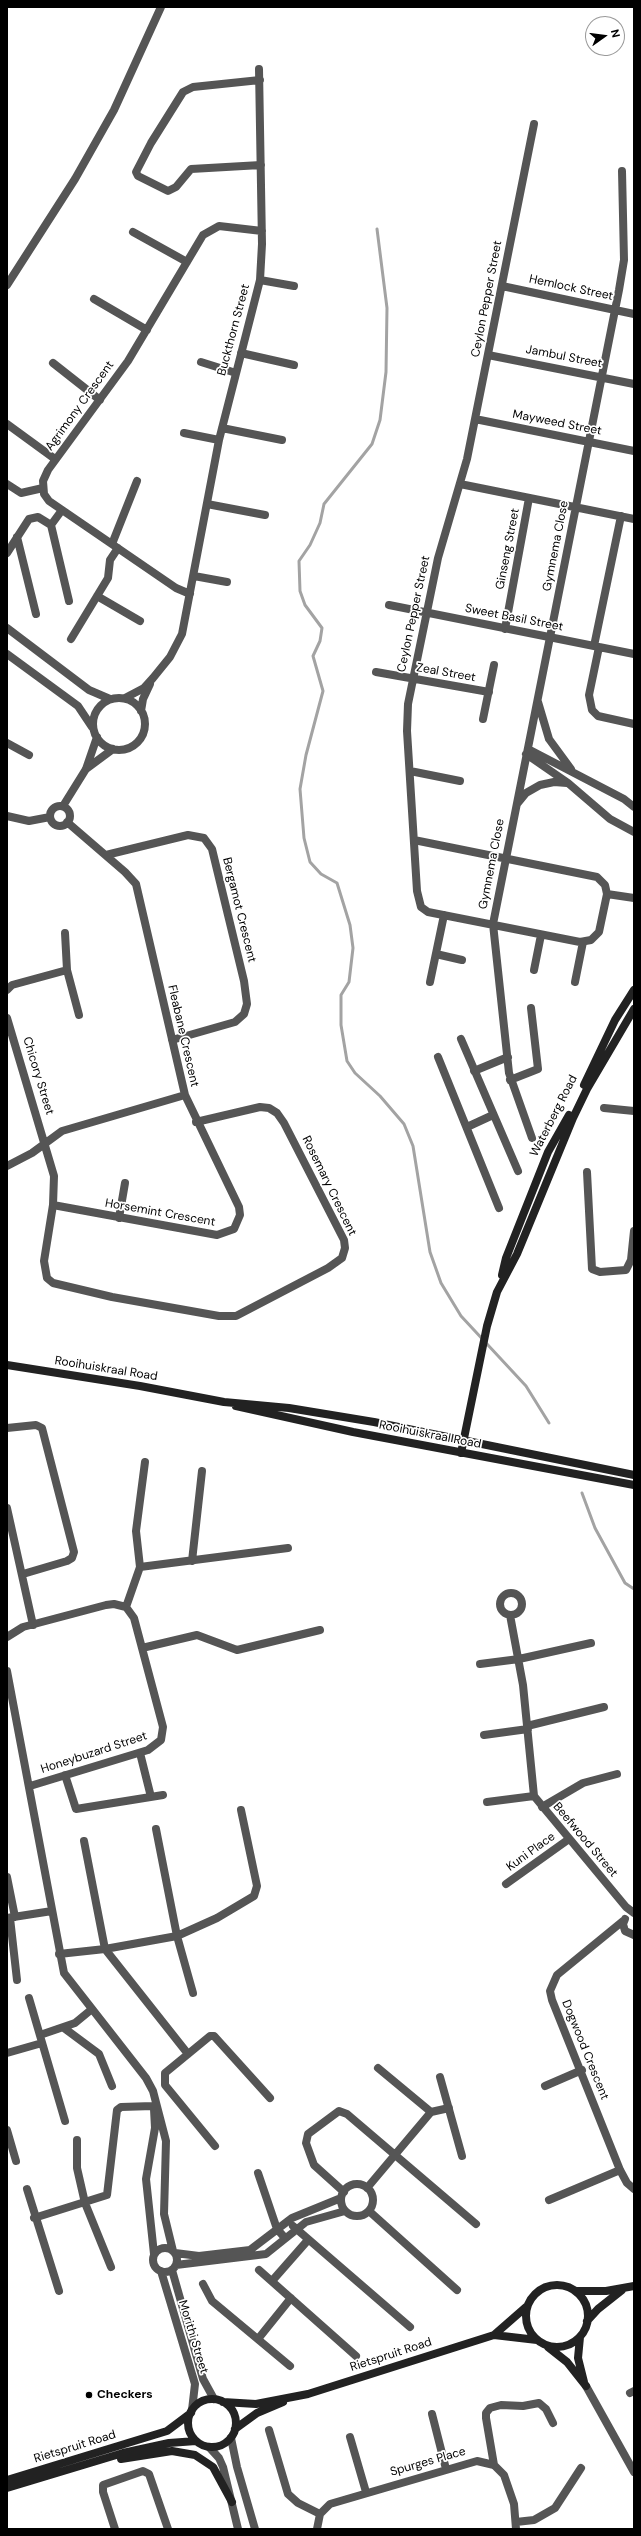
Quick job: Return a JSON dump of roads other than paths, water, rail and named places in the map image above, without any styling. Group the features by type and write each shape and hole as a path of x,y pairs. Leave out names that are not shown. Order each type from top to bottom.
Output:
{"street":[{"path":"7,285 96,142 114,110 161,7"},
{"name":"Buckthorn Street","path":"154,678 170,657 181,637 194,576 219,440 240,353 260,280 262,231 259,69"},
{"path":"260,80 186,90 168,114 136,172 138,176 168,190 176,187 191,168 261,164"},
{"name":"Ceylon Pepper Street","path":"534,124 475,420 460,484 438,558 412,680 406,716 419,904 428,912 583,942"},
{"name":"Gymnema Close","path":"532,1138 510,1080 493,924 616,309 624,260 622,171"},
{"name":"Agrimony Crescent","path":"43,488 46,473 100,400 147,330 203,235 216,226 262,231"},
{"path":"133,232 187,262"},
{"path":"260,280 294,286"},
{"name":"Hemlock Street","path":"502,286 634,314"},
{"path":"94,299 147,330"},
{"path":"240,353 294,365"},
{"name":"Jambul Street","path":"488,355 634,384"},
{"path":"202,362 236,374"},
{"path":"53,363 100,400"},
{"name":"Mayweed Street","path":"475,420 634,451"},
{"path":"7,424 55,459"},
{"path":"222,428 282,440"},
{"path":"184,433 219,440"},
{"path":"71,639 109,576 110,560 137,481"},
{"path":"7,484 21,493 43,488 46,498 62,510 176,588 190,594"},
{"path":"460,484 634,519"},
{"name":"Ginseng Street","path":"505,629 529,498"},
{"path":"207,504 265,515"},
{"path":"51,525 62,510"},
{"path":"621,516 589,696 592,710 598,716 634,724"},
{"path":"7,553 32,517 38,517 51,525 69,601"},
{"path":"17,537 36,614"},
{"path":"194,576 227,582"},
{"path":"97,596 140,621"},
{"name":"Sweet Basil Street","path":"389,604 505,629 634,654"},
{"path":"7,628 89,690 110,699"},
{"path":"7,654 78,706 85,713 97,737 104,745 113,749"},
{"name":"Zeal Street","path":"483,720 494,665"},
{"name":"Zeal Street","path":"376,672 412,680 489,692"},
{"path":"93,729 94,714 103,703 110,699 125,698 144,688 154,678"},
{"path":"86,769 113,749 130,747 139,739 144,727 141,711 146,691 154,678"},
{"path":"125,698 131,701 141,711"},
{"path":"537,699 549,739 576,774"},
{"path":"62,806 69,814 67,822 59,826 52,822 50,817 52,809 62,806 86,769 97,737"},
{"path":"7,743 29,755"},
{"path":"527,751 624,799 634,807"},
{"path":"527,751 610,818 634,832"},
{"path":"410,771 460,781"},
{"path":"516,805 526,794 540,785 554,782 568,783"},
{"path":"7,816 29,821 50,817"},
{"name":"Fleabane Crescent","path":"7,1166 32,1153 53,1136 77,1125 185,1095 138,890 129,876 67,822"},
{"name":"Bergamot Crescent","path":"106,855 188,835 204,838 212,849 244,981 247,1004 244,1014 235,1022 172,1040"},
{"path":"414,840 597,877 605,886 607,894 598,932 592,940 583,942 575,982"},
{"path":"607,894 634,898"},
{"path":"430,982 444,915"},
{"path":"65,933 67,970 79,1015"},
{"path":"534,970 541,934"},
{"path":"436,954 462,960"},
{"path":"7,990 12,985 67,970"},
{"name":"Waterberg Road","path":"461,1453 487,1326 501,1282 506,1258 548,1152 569,1114 615,1020 634,990"},
{"path":"510,1080 538,1069 531,1008"},
{"name":"Waterberg Road","path":"501,1282 517,1254 572,1118 634,1009"},
{"name":"Chicory Street","path":"7,1018 46,1142 54,1176 53,1205 44,1261 47,1278"},
{"path":"461,1039 518,1171"},
{"path":"438,1057 499,1208"},
{"path":"474,1071 508,1057"},
{"name":"Horsemint Crescent","path":"53,1205 216,1235 230,1232 236,1226 240,1217 239,1207 196,1122 185,1095"},
{"name":"Rosemary Crescent","path":"47,1278 61,1287 220,1316 236,1316 336,1264 344,1254 344,1240 277,1113 268,1108 260,1108 196,1122"},
{"path":"604,1108 634,1111"},
{"path":"467,1127 493,1115"},
{"path":"587,1172 592,1269 600,1272 626,1270 631,1260 634,1231"},
{"path":"119,1218 125,1183"},
{"name":"Rooihuiskraal Road","path":"7,1365 140,1386 224,1402 289,1408 464,1438 634,1475"},
{"name":"Rooihuiskraal Road","path":"224,1402 254,1411 353,1432 634,1484"},
{"path":"7,1428 36,1425 42,1428 74,1552 72,1558 67,1561 23,1574"},
{"path":"7,1637 14,1631 106,1605 114,1604 126,1607 140,1567 136,1531 145,1462"},
{"path":"192,1560 202,1471"},
{"path":"7,1508 23,1574 33,1625"},
{"path":"140,1567 288,1548"},
{"name":"Honeybuzard Street","path":"30,1786 140,1753 158,1744 161,1740 163,1727 134,1618 126,1607"},
{"path":"487,1802 534,1796 519,1659 510,1615"},
{"path":"142,1648 198,1636 236,1650 320,1630"},
{"path":"480,1664 519,1659 591,1643"},
{"name":"Honeybuzard Street","path":"7,1671 8,1685 30,1786 59,1954 64,1973 68,1981 146,2078 159,2111 166,2150 166,2224 174,2252"},
{"path":"484,1735 527,1727 604,1707"},
{"path":"140,1753 151,1797"},
{"name":"Beefwood Street","path":"542,1807 584,1783 617,1774"},
{"path":"65,1775 76,1809 163,1795"},
{"name":"Beefwood Street","path":"534,1796 626,1907 634,1914"},
{"path":"59,1954 105,1949 177,1936 217,1918 254,1896 257,1892 241,1810"},
{"path":"156,1829 177,1936 194,1993"},
{"name":"Kuni Place","path":"506,1884 569,1839"},
{"path":"84,1841 105,1949 188,2054"},
{"path":"7,1877 17,1980"},
{"path":"626,1907 625,1919 631,1935"},
{"path":"11,1918 52,1911"},
{"name":"Dogwood Crescent","path":"634,1914 625,1919 557,1975 550,1986 552,2000 582,2070 620,2170 627,2183 634,2189"},
{"name":"Dogwood Crescent","path":"606,1936 631,1935"},
{"path":"29,1998 65,2121"},
{"path":"7,2053 75,2023 92,2009"},
{"path":"64,2028 99,2054 112,2086"},
{"path":"215,2146 164,2081 165,2073 210,2036 217,2037 270,2098"},
{"name":"Honeybuzard Street","path":"130,2059 144,2081 154,2106 155,2128 146,2179 154,2254"},
{"path":"378,2068 431,2112"},
{"path":"545,2086 582,2070"},
{"path":"440,2077 462,2156"},
{"path":"34,2218 85,2203 109,2194 117,2110 121,2107 154,2106"},
{"path":"367,2188 431,2112 448,2108"},
{"path":"345,2211 343,2195 314,2165 306,2143 308,2134 335,2113 343,2112 476,2224"},
{"path":"7,2130 16,2161"},
{"path":"77,2140 77,2168 85,2203 110,2267"},
{"path":"549,2200 620,2170"},
{"path":"258,2173 278,2229 285,2238"},
{"path":"154,2254 163,2247 174,2252 199,2256 223,2256 266,2254 306,2222 345,2211 357,2216 369,2211 373,2199 367,2188 354,2185 343,2195 302,2213 288,2221 250,2250 223,2256 174,2267 161,2271"},
{"path":"27,2189 34,2218 59,2291"},
{"path":"369,2211 457,2290"},
{"path":"288,2221 308,2240 410,2327"},
{"path":"272,2281 308,2240"},
{"name":"Morithi Street","path":"174,2252 174,2267 203,2379 214,2399"},
{"name":"Morithi Street","path":"154,2254 153,2262 161,2271 195,2384 192,2411"},
{"path":"259,2270 356,2356"},
{"path":"203,2284 212,2302 290,2366"},
{"path":"623,2290 576,2291 564,2285 545,2286 533,2294 526,2307 527,2325 537,2340 546,2345 567,2362 586,2386 634,2472"},
{"path":"586,2386 578,2358 580,2337 587,2321 598,2309 623,2290 634,2286"},
{"path":"576,2291 587,2307 587,2321"},
{"path":"258,2339 291,2298"},
{"name":"Rietspruit Road","path":"235,2429 257,2413 295,2398 494,2335 526,2307"},
{"name":"Rietspruit Road","path":"494,2335 537,2340"},
{"path":"546,2345 564,2346 580,2337"},
{"name":"Rietspruit Road","path":"223,2402 256,2404 295,2398"},
{"path":"208,2447 221,2445 231,2438 235,2429 234,2413 223,2402 214,2399 206,2400 192,2411 188,2423 190,2433 196,2441 208,2447 219,2458 223,2467 238,2529"},
{"path":"553,2423 546,2408 539,2403 523,2406 500,2405 490,2408 486,2413 494,2465 507,2481 514,2504 516,2526 534,2520 555,2508 581,2468"},
{"name":"Rietspruit Road","path":"7,2480 167,2431 192,2411"},
{"path":"432,2414 446,2469"},
{"path":"269,2430 288,2494 298,2503 320,2514 318,2529"},
{"path":"350,2437 366,2492"},
{"path":"231,2438 237,2467 254,2529"},
{"name":"Rietspruit Road","path":"7,2488 80,2466 169,2443 196,2441"},
{"path":"80,2466 172,2451 195,2455 213,2467 232,2502"},
{"name":"Spurges Place","path":"320,2514 330,2504 446,2469 477,2461 494,2465"},
{"path":"115,2529 103,2492 103,2485 143,2471 149,2474 168,2529"}],"waterway":[{"path":"377,229 387,308 386,372 380,420 372,444 324,504 320,523 310,545 299,561 300,591 305,605 322,628 320,641 313,656 323,691 306,755 300,789 304,838 310,862 321,874 337,883 350,925 353,948 349,982 341,995 341,1025 347,1061 355,1073 380,1096 404,1124 413,1146 430,1252 441,1283 461,1316 526,1386 549,1423"},
{"path":"582,1493 595,1528 625,1583 634,1589"}],"place":[{"name":"Checkers","path":"89,2395"}]}
